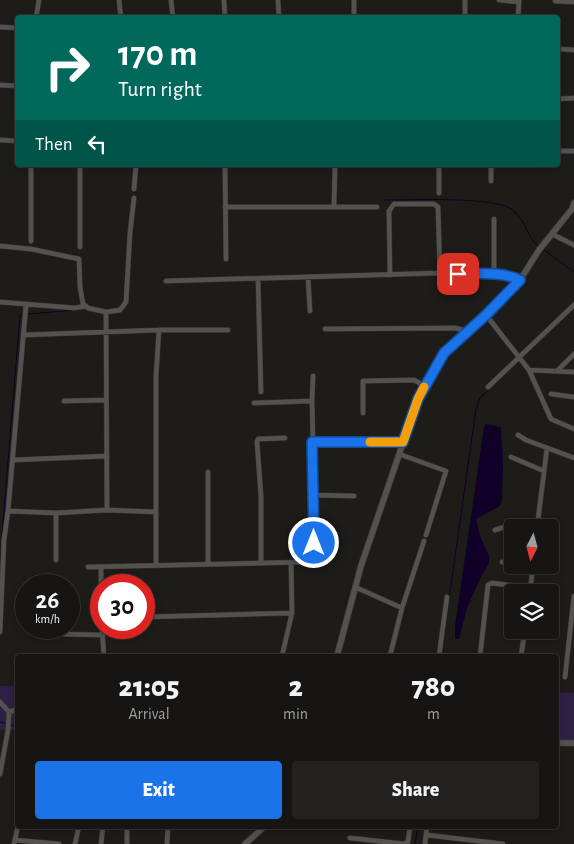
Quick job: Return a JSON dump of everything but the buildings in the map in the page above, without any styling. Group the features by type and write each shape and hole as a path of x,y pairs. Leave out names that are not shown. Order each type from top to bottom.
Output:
{"street":[{"path":"37,15 40,0"},
{"path":"119,0 121,15"},
{"path":"171,0 173,15"},
{"path":"224,0 226,15"},
{"path":"278,0 278,15"},
{"path":"354,0 354,15"},
{"path":"465,0 465,15"},
{"path":"499,0 519,1 518,15"},
{"path":"555,1 574,2"},
{"path":"0,27 15,28"},
{"path":"560,49 574,50"},
{"path":"0,85 15,86"},
{"path":"560,99 574,98"},
{"path":"0,140 15,141"},
{"path":"560,151 574,151"},
{"path":"31,167 31,241"},
{"path":"80,167 80,247"},
{"path":"134,189 136,167"},
{"path":"225,167 226,258"},
{"path":"334,167 334,206"},
{"path":"438,193 439,167"},
{"path":"491,167 491,181"},
{"path":"0,302 75,308 86,306 106,312 120,310 126,302 134,198"},
{"path":"338,654 360,566 424,386 444,353 486,315 520,280 541,248 572,209 574,203"},
{"path":"390,275 389,211 394,204 434,204 438,207 440,273"},
{"path":"225,207 377,207"},
{"path":"494,219 494,274"},
{"path":"552,234 574,245"},
{"path":"0,246 31,249 79,259 80,287 83,304 86,306"},
{"path":"166,281 440,273 494,274 512,276 520,280"},
{"path":"308,277 310,311"},
{"path":"258,279 261,392"},
{"path":"0,632 4,540 13,460 26,305"},
{"path":"488,387 574,305"},
{"path":"106,312 107,510"},
{"path":"486,315 529,370 551,419 574,429"},
{"path":"325,329 455,328 467,331"},
{"path":"23,335 159,330 228,330"},
{"path":"156,565 156,376 159,330"},
{"path":"557,371 574,354"},
{"path":"529,370 574,372"},
{"path":"313,376 314,543"},
{"path":"362,413 363,381 414,380 424,386"},
{"path":"551,394 574,397"},
{"path":"64,400 106,400"},
{"path":"254,403 312,401"},
{"path":"518,434 526,440 574,458"},
{"path":"261,563 257,442 258,439 285,438"},
{"path":"312,442 403,442"},
{"path":"539,519 547,448"},
{"path":"399,454 446,471 426,535"},
{"path":"13,460 107,456"},
{"path":"511,457 544,471"},
{"path":"208,472 208,564"},
{"path":"314,496 354,496"},
{"path":"8,511 107,510 156,512"},
{"path":"56,512 56,560"},
{"path":"495,530 504,527"},
{"path":"390,654 402,608 424,541"},
{"path":"282,654 292,612 291,562"},
{"path":"88,567 308,562"},
{"path":"101,567 101,574"},
{"path":"480,654 488,585 492,583 504,585"},
{"path":"355,588 402,608"},
{"path":"439,654 447,596"},
{"path":"565,677 574,596"},
{"path":"155,617 292,612"},
{"path":"103,639 104,654"},
{"path":"522,654 524,639"},
{"path":"0,702 9,712 8,730 0,774"},
{"path":"9,712 15,710"},
{"path":"559,743 574,743"},
{"path":"17,829 15,842 59,844"},
{"path":"76,844 78,829"},
{"path":"101,844 103,829"},
{"path":"126,844 127,829"},
{"path":"167,844 168,829"},
{"path":"245,844 262,829"},
{"path":"350,838 405,844 408,843 410,829"},
{"path":"425,844 427,829"},
{"path":"427,835 503,844"}],"shaded area":[{"path":"486,424 501,427 502,501 500,506 476,519 480,536 489,556 489,563 467,608 459,639 455,639 455,626 484,427"},
{"path":"0,686 15,686 15,730 0,730"},
{"path":"559,693 574,693 574,743 559,743"}],"waterway":[{"path":"384,200 452,200 504,206 513,210 518,215 539,247"},
{"path":"543,249 574,272"},
{"path":"27,314 78,310"},
{"path":"2,535 20,315 23,315"},
{"path":"441,654 476,409 480,398 507,372"},
{"path":"0,566 2,547"},
{"path":"0,722 7,724"},
{"path":"11,725 15,726"},
{"path":"415,844 418,829"}],"slow traffic":[{"path":"370,442 403,442 424,387"}],"route":[{"path":"314,543 312,442 403,442 418,399 444,353 486,315 520,280 512,276 494,274 458,274"}]}
